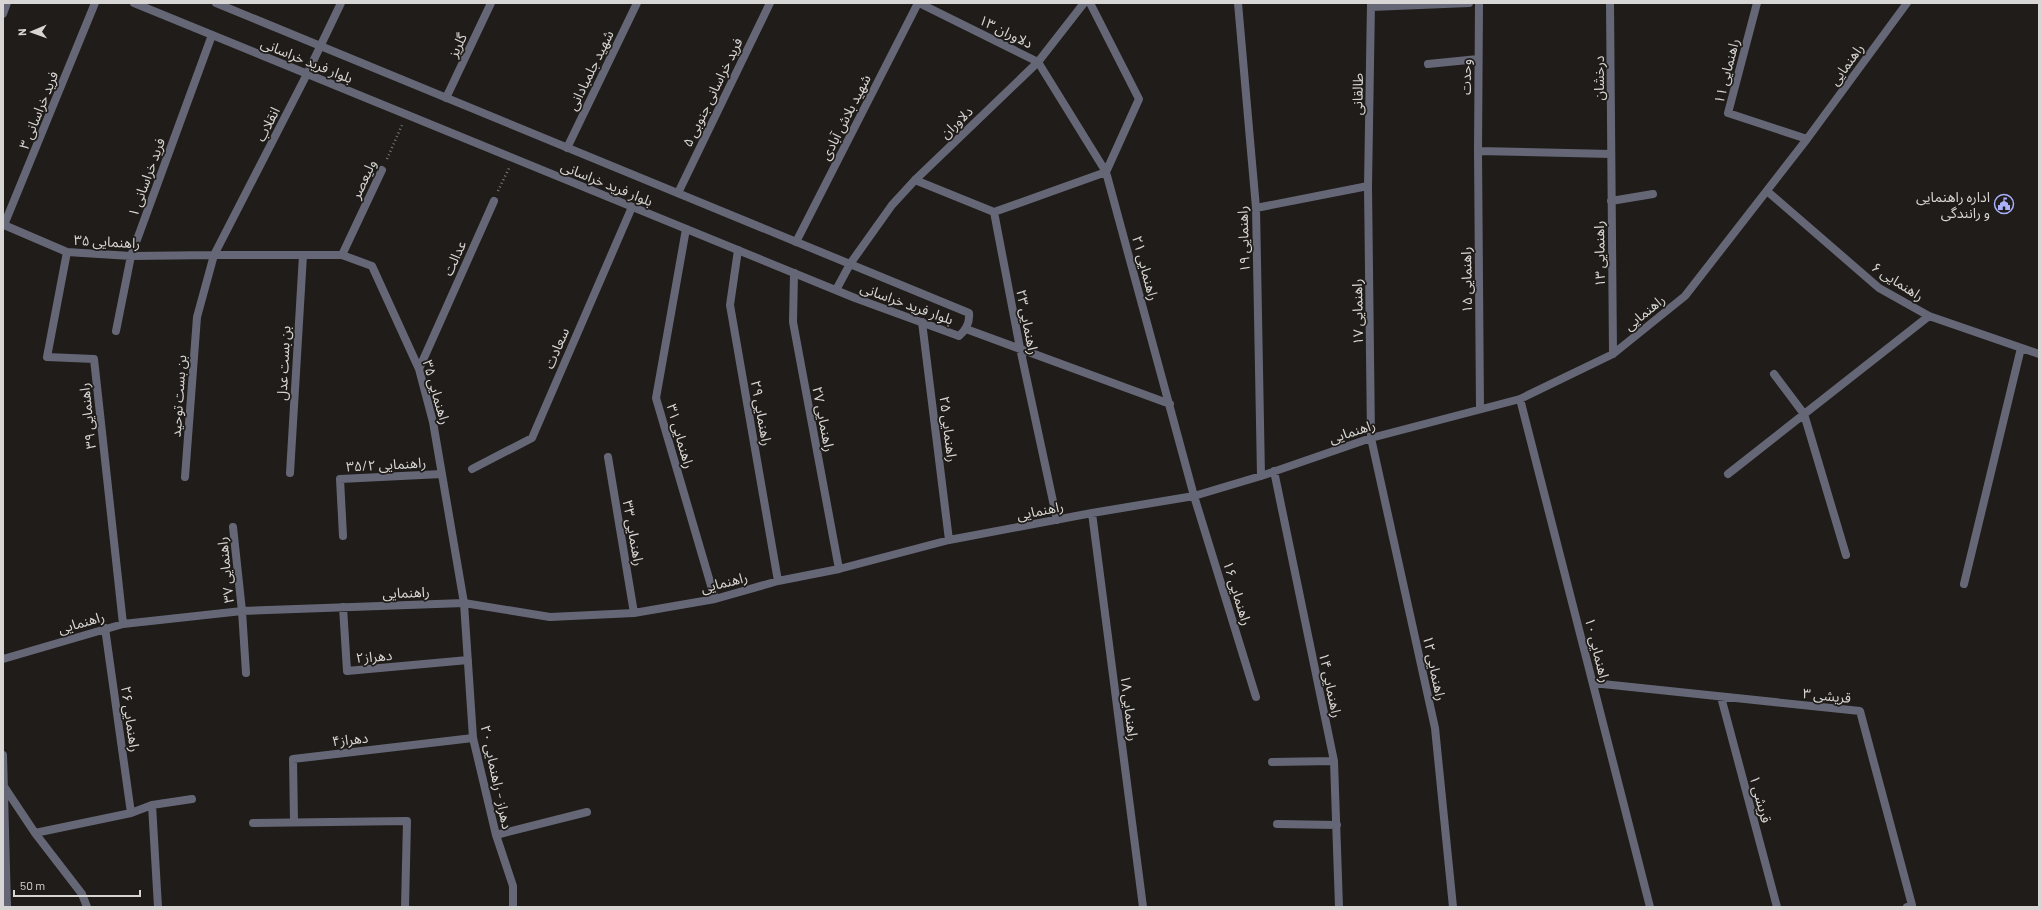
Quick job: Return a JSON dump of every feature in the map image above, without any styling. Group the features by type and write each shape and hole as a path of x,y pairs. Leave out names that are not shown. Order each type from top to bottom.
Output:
{"street":[{"path":"3,14 7,3"},
{"name":"فرید خراسانی ۳","path":"4,225 95,3"},
{"name":"بلوار فرید خراسانی","path":"134,3 836,290 959,336 966,329 970,319 969,313 216,3"},
{"name":"انقلاب","path":"197,317 214,255 307,74 341,3"},
{"name":"گلریز","path":"446,98 491,3"},
{"name":"شهید جلمبادانی","path":"567,148 637,3"},
{"name":"فرید خراسانی جنوبی ۵","path":"678,193 770,3"},
{"name":"دلاوران ۱۳","path":"918,3 1038,62"},
{"name":"شهید بلاش آبادی","path":"796,242 918,3"},
{"name":"دلاوران","path":"836,290 850,264 892,205 915,180 1038,62 1084,3"},
{"path":"915,180 994,212 1106,172 1139,99 1090,3"},
{"name":"راهنمایی ۱۹","path":"1238,3 1256,208 1262,476"},
{"path":"1371,5 1469,3"},
{"name":"وحدت","path":"1478,151 1479,3"},
{"name":"درخشان","path":"1610,3 1611,154"},
{"name":"راهنمایی ۱۱","path":"1757,3 1728,113 1807,139"},
{"name":"راهنمایی","path":"3,659 123,624 242,610 464,603 550,617 634,613 715,599 778,581 839,569 950,540 1092,513 1194,496 1262,476 1371,438 1520,399 1613,354 1685,296 1807,139 1907,3"},
{"name":"طالقانی","path":"1368,186 1371,5"},
{"name":"فرید خراسانی ۱","path":"116,331 131,256 212,35"},
{"path":"1428,64 1478,59"},
{"name":"راهنمایی ۲۱","path":"1038,62 1106,172 1194,496"},
{"path":"1478,151 1611,154"},
{"name":"راهنمایی ۱۵","path":"1478,151 1480,409"},
{"name":"راهنمایی ۱۳","path":"1611,154 1613,354"},
{"name":"ولیعصر","path":"342,255 382,170"},
{"path":"1256,208 1368,186"},
{"name":"راهنمایی ۱۷","path":"1368,186 1371,438"},
{"name":"راهنمایی ۶","path":"1767,191 1879,288 1929,316 2039,354"},
{"path":"1611,201 1653,194"},
{"name":"عدالت","path":"419,369 494,201"},
{"name":"سعادت","path":"472,469 532,438 632,207"},
{"name":"راهنمایی ۲۳","path":"994,212 1020,348 1058,520"},
{"name":"راهنمایی ۳۵","path":"4,225 67,252 131,256 342,255 372,266 419,369 433,422 464,603"},
{"name":"راهنمایی ۳۱","path":"686,229 656,398 715,599"},
{"name":"راهنمایی ۲۹","path":"738,250 730,305 778,581"},
{"name":"راهنمایی ۳۹","path":"67,252 47,357 94,359 123,624"},
{"name":"بن بست عدل","path":"290,473 303,255"},
{"name":"راهنمایی ۲۷","path":"794,273 793,322 839,569"},
{"path":"1728,474 1929,316"},
{"name":"بن بست توحید","path":"185,477 197,317"},
{"name":"راهنمایی ۲۵","path":"922,322 950,540"},
{"path":"966,329 1170,404"},
{"path":"1964,584 2021,348"},
{"path":"1774,374 1804,414 1846,555"},
{"name":"راهنمایی ۱۰","path":"1520,399 1650,907"},
{"name":"راهنمایی ۱۲","path":"1371,438 1435,728 1453,907"},
{"name":"راهنمایی ۳۳","path":"608,457 634,613"},
{"name":"راهنمایی ۱۴","path":"1274,471 1334,761 1339,907"},
{"name":"راهنمایی ۳۵/۲","path":"343,536 340,480 442,474"},
{"name":"راهنمایی ۱۶","path":"1194,496 1256,697"},
{"name":"راهنمایی ۱۸","path":"1092,513 1143,907"},
{"name":"راهنمایی ۳۷","path":"233,527 242,610 246,673"},
{"name":"دهراز - راهنمایی ۲۰","path":"464,603 473,738 496,835 513,886 513,907"},
{"name":"دهراز۲","path":"344,606 347,671 468,660"},
{"name":"راهنمایی ۲۶","path":"105,628 131,813"},
{"name":"قریشی ۳","path":"1593,683 1860,711 1910,906"},
{"name":"قریشی ۱","path":"1721,697 1777,907"},
{"name":"دهراز۴","path":"294,822 293,759 473,738"},
{"path":"3,755 7,907"},
{"path":"1272,762 1334,761"},
{"path":"4,787 35,833 82,894 87,907"},
{"path":"35,833 131,813 152,805 192,798"},
{"path":"152,805 158,907"},
{"path":"496,835 587,812"},
{"path":"253,823 407,821 405,907"},
{"path":"1277,824 1337,825"}],"path":[{"name":"ولیعصر","path":"382,170 407,115"},
{"path":"494,201 513,158"}],"place":[{"name":"اداره راهنمایی و رانندگی","path":"2004,204"}]}
